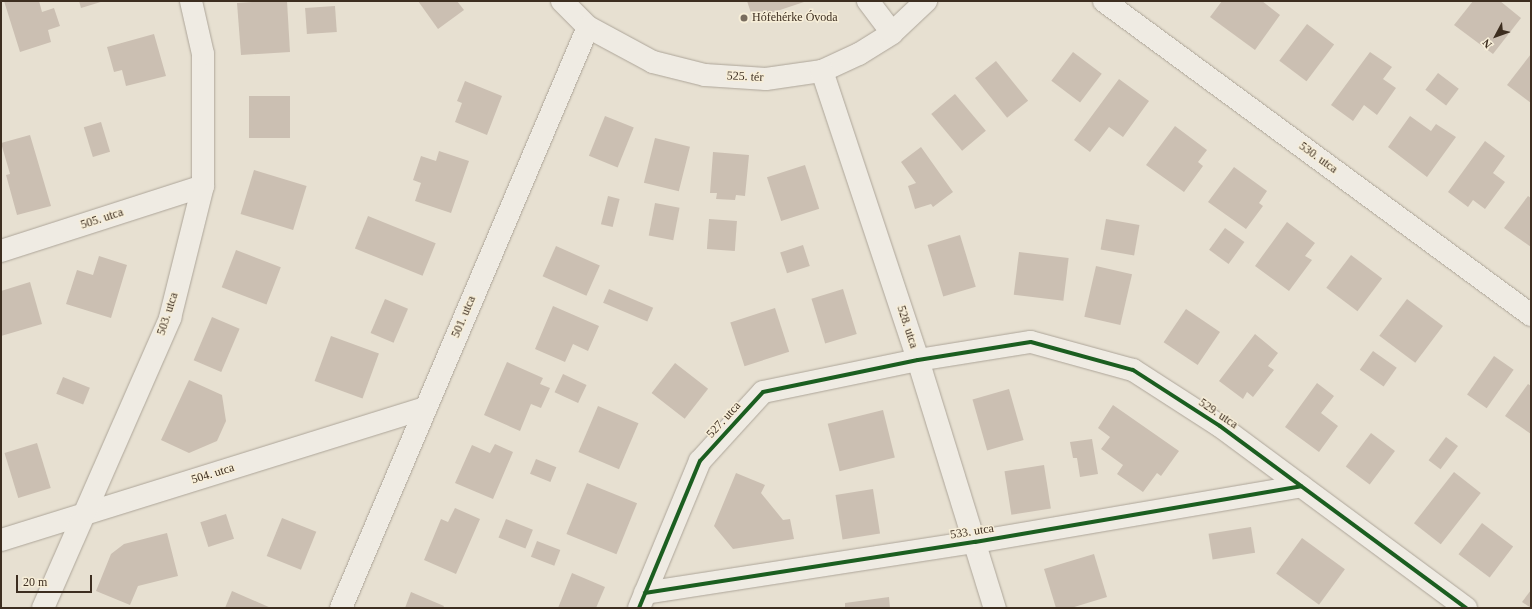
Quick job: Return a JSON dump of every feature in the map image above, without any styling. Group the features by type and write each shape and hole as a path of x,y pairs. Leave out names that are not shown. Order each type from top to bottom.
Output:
{"street":[{"name":"503. utca","path":"43,608 170,318 203,186 203,54 191,1"},
{"name":"525. tér","path":"562,1 588,27 653,62 705,75 766,79 822,70 859,54 892,33 926,1"},
{"path":"868,1 892,33"},
{"name":"530. utca","path":"1104,1 1531,315"},
{"name":"501. utca","path":"341,608 588,27"},
{"name":"528. utca","path":"822,70 918,360 995,608"},
{"name":"505. utca","path":"1,251 203,186"},
{"name":"529. utca","path":"918,360 1031,342 1133,370 1220,426 1466,608"},
{"name":"527. utca","path":"642,601 700,461 763,392 918,360"},
{"name":"504. utca","path":"1,540 426,408"},
{"name":"533. utca","path":"642,601 1301,486"}],"building":[{"path":"4,1 39,1 42,12 54,8 60,26 48,30 51,42 20,52"},
{"path":"79,1 104,1 81,8"},
{"path":"287,1 290,52 241,55 237,3"},
{"path":"418,1 457,1 464,10 438,29"},
{"path":"747,1 807,1 753,19"},
{"path":"1222,1 1262,1 1280,15 1255,50 1210,17"},
{"path":"1473,1 1500,1 1521,18 1493,54 1454,25"},
{"path":"335,6 337,32 307,34 305,8"},
{"path":"1307,24 1334,44 1306,81 1279,61"},
{"path":"154,34 166,76 126,86 122,70 114,72 107,47"},
{"path":"1073,52 1102,74 1080,102 1051,81"},
{"path":"1370,52 1392,67 1383,79 1396,88 1377,115 1364,105 1353,121 1331,105"},
{"path":"1531,54 1531,103 1507,85"},
{"path":"996,61 1028,101 1007,118 975,78"},
{"path":"1438,73 1459,89 1446,105 1425,90"},
{"path":"1119,79 1149,101 1123,137 1109,127 1090,152 1074,140"},
{"path":"465,81 502,96 487,135 455,122 462,103 457,101"},
{"path":"955,94 986,131 962,151 931,114"},
{"path":"249,96 290,96 290,138 249,138"},
{"path":"605,116 634,128 618,167 589,156"},
{"path":"1410,116 1431,131 1436,124 1456,137 1427,177 1388,147"},
{"path":"101,122 110,152 93,157 84,127"},
{"path":"1175,126 1207,150 1198,162 1203,166 1184,192 1146,165"},
{"path":"30,135 51,206 17,215 6,175 10,174 1,143"},
{"path":"655,138 690,147 679,191 644,183"},
{"path":"1485,141 1505,156 1493,173 1505,182 1485,209 1473,200 1468,207 1448,192"},
{"path":"921,147 953,192 933,207 931,204 915,209 908,186 916,183 901,162"},
{"path":"439,151 469,161 451,213 415,201 421,183 413,180 421,156 436,161"},
{"path":"713,152 749,155 745,196 736,195 735,200 716,199 717,193 710,193"},
{"path":"805,165 819,209 781,221 767,177"},
{"path":"1234,167 1267,191 1259,203 1263,206 1246,229 1208,202"},
{"path":"254,170 307,186 293,230 241,214"},
{"path":"608,196 620,199 613,227 601,224"},
{"path":"1528,196 1531,198 1531,247 1504,228"},
{"path":"655,203 680,208 673,240 649,235"},
{"path":"368,216 436,243 423,276 355,248"},
{"path":"709,219 737,221 735,251 707,249"},
{"path":"1106,219 1139,225 1134,255 1101,250"},
{"path":"1287,222 1315,243 1305,256 1312,260 1289,291 1255,266"},
{"path":"1225,228 1244,242 1229,264 1209,250"},
{"path":"960,235 976,287 943,297 927,245"},
{"path":"803,245 810,266 787,273 780,252"},
{"path":"556,246 600,266 586,296 543,276"},
{"path":"236,250 281,267 266,305 222,287"},
{"path":"1019,252 1069,258 1063,301 1014,295"},
{"path":"1351,255 1382,278 1357,311 1326,288"},
{"path":"99,256 127,265 111,318 66,304 77,270 93,275"},
{"path":"1096,266 1132,274 1120,325 1084,317"},
{"path":"30,282 42,324 1,336 1,291"},
{"path":"609,289 653,308 647,322 603,303"},
{"path":"843,289 857,334 825,344 811,299"},
{"path":"385,299 408,309 394,343 371,333"},
{"path":"1407,299 1443,326 1415,363 1379,336"},
{"path":"553,306 599,326 588,351 573,344 565,362 535,349"},
{"path":"775,308 789,352 745,366 730,323"},
{"path":"1186,309 1220,332 1198,365 1164,342"},
{"path":"212,317 240,329 221,372 194,360"},
{"path":"1255,334 1278,353 1268,366 1274,370 1253,397 1247,392 1243,399 1219,381"},
{"path":"331,336 379,353 363,399 315,381"},
{"path":"1373,351 1397,368 1384,386 1360,370"},
{"path":"1494,356 1514,370 1487,408 1467,395"},
{"path":"507,362 543,378 540,384 550,388 541,408 531,404 520,431 484,415"},
{"path":"675,363 708,389 685,419 652,393"},
{"path":"563,374 587,385 578,403 555,392"},
{"path":"63,377 90,388 83,405 56,394"},
{"path":"189,380 222,395 226,421 217,441 189,453 161,440"},
{"path":"1317,383 1334,396 1321,413 1338,426 1319,452 1285,427"},
{"path":"1528,384 1531,386 1531,434 1505,416"},
{"path":"1009,389 1024,440 987,450 972,399"},
{"path":"1113,405 1179,451 1161,476 1157,473 1143,492 1117,474 1123,465 1101,449 1110,437 1098,428"},
{"path":"598,406 639,423 619,469 578,452"},
{"path":"883,410 895,458 840,471 828,424"},
{"path":"1371,433 1395,451 1370,485 1346,467"},
{"path":"1446,437 1458,446 1441,469 1429,460"},
{"path":"1092,439 1098,474 1080,477 1077,458 1073,458 1070,442"},
{"path":"37,443 51,488 18,498 4,453"},
{"path":"495,444 513,452 493,499 455,483 472,445 490,453"},
{"path":"536,459 556,467 550,482 530,474"},
{"path":"1044,465 1051,508 1011,515 1004,471"},
{"path":"1454,472 1481,493 1441,544 1414,523"},
{"path":"736,473 765,485 761,493 783,520 790,519 794,539 733,549 714,526"},
{"path":"587,483 637,503 616,554 566,534"},
{"path":"873,489 880,533 843,539 835,495"},
{"path":"455,508 480,519 456,574 424,560 441,519 448,522"},
{"path":"226,514 234,539 208,547 200,522"},
{"path":"282,518 316,532 301,570 267,556"},
{"path":"506,519 533,530 525,548 499,538"},
{"path":"1482,523 1513,546 1490,578 1459,554"},
{"path":"1251,527 1255,553 1213,559 1209,534"},
{"path":"167,533 178,576 138,586 130,605 96,591 111,554 124,544"},
{"path":"1302,538 1345,569 1319,605 1276,574"},
{"path":"537,541 560,550 554,566 531,557"},
{"path":"1094,554 1107,597 1071,608 1056,608 1044,569"},
{"path":"572,573 605,587 596,608 558,608"},
{"path":"1531,590 1531,608 1522,602"},
{"path":"232,591 271,608 225,608"},
{"path":"411,592 444,606 443,608 405,608"},
{"path":"889,597 890,608 845,608 845,603"}],"cycle path":[{"path":"639,608 700,461 763,392 918,360 1031,342 1133,370 1220,426 1466,608"},
{"path":"645,593 975,542 1301,486"}],"place":[{"name":"Hófehérke Óvoda","path":"744,18"}]}
